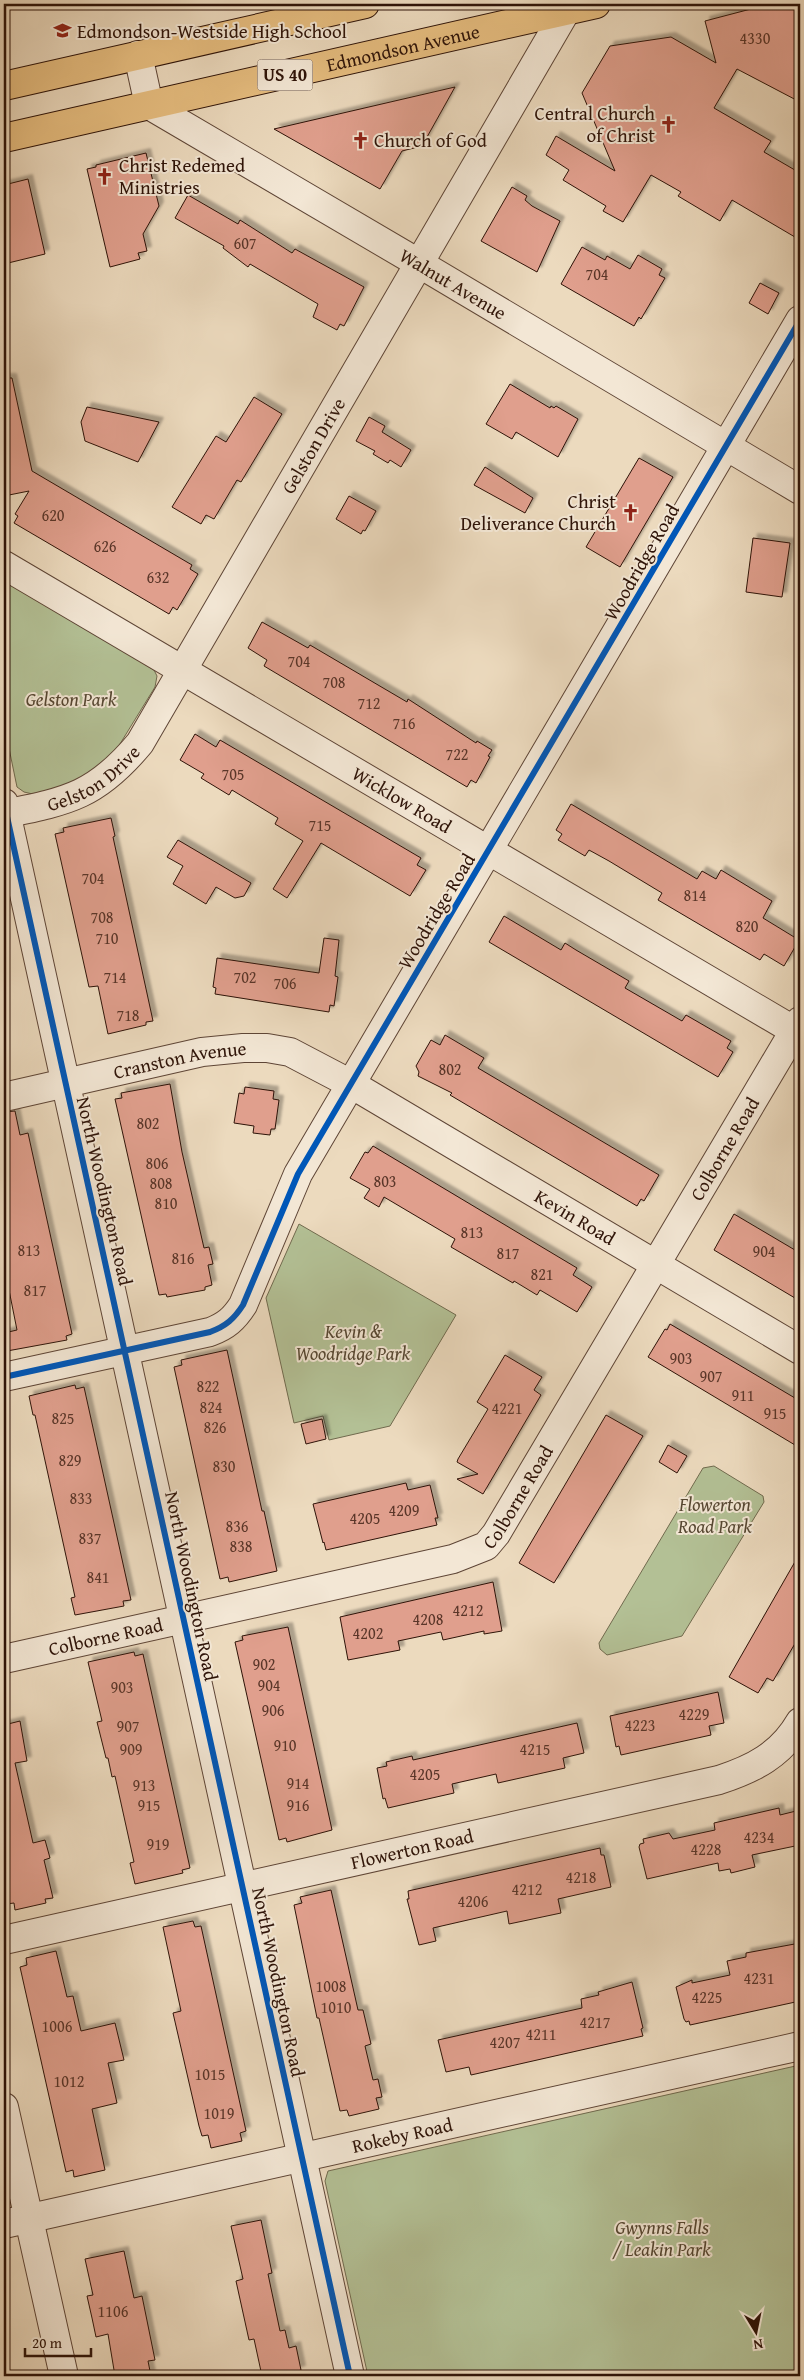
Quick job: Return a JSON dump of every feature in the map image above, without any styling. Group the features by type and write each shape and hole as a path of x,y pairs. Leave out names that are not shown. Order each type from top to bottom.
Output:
{"main road":[{"path":"4,86 365,4"},
{"name":"Edmondson Avenue","path":"4,138 596,4"}],"street":[{"name":"Gelston Drive","path":"4,810 54,804 88,790 123,764 140,743 566,11"},
{"path":"138,55 149,106"},
{"name":"Walnut Avenue","path":"149,106 420,264 800,490"},
{"name":"Woodridge Road","path":"4,1377 210,1332 225,1326 236,1317 243,1305 298,1174 800,320"},
{"name":"Wicklow Road","path":"4,565 489,850 798,1028"},
{"name":"North Woodington Road","path":"4,810 66,1083 350,2376"},
{"name":"Colborne Road","path":"4,1659 452,1559 486,1546 505,1521 586,1381 798,1028"},
{"name":"Cranston Avenue","path":"4,1097 202,1052 267,1048 290,1052 351,1084"},
{"name":"Kevin Road","path":"351,1084 800,1350"},
{"name":"Flowerton Road","path":"4,1940 719,1780 745,1772 767,1760 781,1748 800,1722"},
{"name":"Rokeby Road","path":"16,2222 800,2046"},
{"path":"4,2107 16,2222 64,2376"}],"green space":[{"name":"Gelston Park","path":"4,578 154,670 157,676 155,687 115,752 89,776 37,795 24,792 17,787 4,724"},
{"name":"Kevin & Woodridge Park","path":"299,1224 456,1315 390,1426 329,1440 323,1416 294,1423 266,1298"},
{"name":"Flowerton Road Park","path":"714,1466 763,1496 764,1502 682,1636 607,1655 600,1649 599,1643 703,1468"},
{"name":"Gwynns Falls / Leakin Park","path":"800,2065 800,2376 368,2376 325,2181 328,2171"}],"building":[{"name":"Central Church of Christ","path":"770,4 800,4 800,102 737,69 714,108 771,141 764,152 800,173 800,240 732,200 720,221 678,196 681,192 651,175 623,222 603,211 606,206 563,180 569,170 546,155 556,136 615,171 582,93 610,46 671,37 716,63 705,21"},
{"name":"Church of God","path":"455,87 422,146 402,151 380,189 274,129"},
{"path":"146,153 159,206 143,234 147,251 138,253 140,259 110,267 87,169 96,167 96,165"},
{"path":"28,179 45,254 4,264 4,185"},
{"path":"512,187 527,196 525,200 532,206 560,221 537,272 481,241"},
{"path":"188,195 238,224 240,220 292,253 295,249 364,287 344,326 340,324 337,330 313,317 318,304 250,264 248,267 223,248 224,246 175,218"},
{"path":"582,247 605,260 607,256 630,269 638,255 662,269 659,275 665,278 641,319 639,317 634,326 561,284"},
{"path":"760,283 779,293 768,314 749,303"},
{"path":"4,378 12,378 32,471 192,565 190,569 198,574 177,610 173,607 169,614 14,523 18,516 15,514 29,491 4,496"},
{"path":"510,384 550,408 551,406 554,408 556,406 578,419 558,457 516,432 512,439 486,424"},
{"path":"254,397 282,414 241,482 237,480 214,519 206,515 201,524 172,507 216,436 226,442"},
{"path":"87,407 159,422 138,462 85,441 81,422"},
{"path":"369,417 385,426 382,432 411,450 401,467 390,460 388,463 373,454 375,451 356,441"},
{"name":"Christ Deliverance Church","path":"639,458 673,477 620,567 586,547"},
{"path":"485,467 533,498 525,513 474,485"},
{"path":"349,496 376,511 365,531 363,530 361,534 336,519"},
{"path":"753,538 790,543 782,597 746,592"},
{"path":"262,622 308,648 310,645 407,702 408,699 476,743 477,741 492,750 476,783 471,780 467,787 264,666 267,660 248,648"},
{"path":"195,734 216,747 220,740 421,858 417,865 426,870 410,896 321,843 287,898 273,889 303,841 275,824 278,818 232,790 229,795 201,778 204,774 180,760"},
{"path":"571,804 697,879 702,871 716,879 721,870 772,901 763,918 799,940 784,966 764,954 760,960 658,900 662,893 609,861 589,850 585,856 558,840 562,834 556,830"},
{"path":"111,818 115,836 113,837 153,1021 146,1022 146,1025 108,1034 98,986 89,987 55,834 64,832 63,828"},
{"path":"178,840 251,883 244,896 235,898 216,887 206,904 173,884 183,866 167,857"},
{"path":"504,916 561,950 565,943 629,981 625,988 682,1021 686,1015 731,1041 727,1048 733,1052 718,1077 489,942"},
{"path":"324,938 339,940 335,976 338,977 334,1006 330,1005 329,1012 215,994 216,988 213,987 217,958 319,973"},
{"path":"445,1035 484,1058 478,1068 659,1175 644,1201 641,1199 637,1206 450,1095 452,1093 418,1076 419,1072 416,1066 431,1040 440,1045"},
{"path":"170,1084 182,1152 204,1248 209,1247 213,1264 208,1265 212,1285 205,1287 205,1290 167,1297 166,1294 159,1295 115,1099 122,1098 121,1093"},
{"path":"245,1087 274,1091 273,1099 279,1100 275,1129 271,1129 270,1135 253,1133 254,1126 234,1123 239,1093 244,1094"},
{"path":"15,1111 20,1135 28,1133 72,1334 66,1336 67,1340 7,1351 4,1333 17,1330 8,1285 4,1286 4,1112"},
{"path":"373,1146 577,1268 573,1275 592,1287 577,1312 540,1290 537,1295 514,1281 513,1283 451,1247 455,1239 384,1197 379,1207 364,1198 370,1189 350,1178 365,1152 368,1153"},
{"path":"734,1214 800,1253 800,1301 714,1250"},
{"path":"670,1324 800,1401 800,1448 648,1357"},
{"path":"227,1350 277,1571 229,1582 228,1577 220,1579 174,1367 182,1365 181,1360"},
{"path":"505,1355 542,1377 534,1390 541,1395 483,1494 457,1479 478,1474 457,1462 488,1409 477,1402"},
{"path":"75,1385 76,1389 84,1387 131,1600 123,1601 124,1606 75,1615 71,1598 75,1597 35,1415 33,1415 29,1396"},
{"path":"606,1415 643,1436 554,1583 519,1563"},
{"path":"322,1419 326,1439 306,1444 301,1424"},
{"path":"668,1445 687,1456 677,1473 659,1462"},
{"path":"406,1483 408,1490 430,1485 438,1518 435,1518 437,1525 326,1550 313,1504"},
{"path":"800,1553 800,1635 773,1681 767,1678 758,1693 729,1677"},
{"path":"493,1582 502,1631 484,1634 484,1631 443,1640 441,1632 398,1641 400,1650 348,1660 340,1617"},
{"path":"288,1627 332,1830 287,1842 286,1838 279,1840 235,1642 243,1640 242,1636"},
{"path":"134,1652 135,1656 143,1654 190,1868 182,1870 183,1873 135,1884 130,1863 134,1862 115,1776 112,1777 97,1722 102,1721 88,1662"},
{"path":"718,1692 724,1723 709,1726 711,1735 621,1755 619,1746 616,1747 610,1716"},
{"path":"20,1721 27,1761 15,1763 33,1843 45,1840 50,1858 44,1860 53,1898 45,1899 46,1903 15,1910 14,1903 6,1904 4,1892 4,1725"},
{"path":"577,1723 584,1753 563,1758 565,1768 498,1783 496,1774 452,1784 454,1793 388,1808 385,1798 383,1799 377,1768 387,1766 386,1762 412,1756 413,1760"},
{"path":"779,1808 780,1815 800,1810 800,1845 752,1855 755,1867 731,1873 730,1869 719,1871 718,1863 647,1879 639,1847 640,1844 644,1843 643,1839 669,1833 673,1839 715,1830 714,1823"},
{"path":"600,1848 601,1855 604,1855 611,1887 558,1899 561,1913 509,1924 507,1911 433,1928 436,1941 419,1945 407,1899 409,1899 408,1891"},
{"path":"331,1890 358,2010 363,2010 371,2044 365,2046 373,2080 378,2079 382,2097 376,2098 379,2109 349,2116 347,2110 340,2111 319,2018 317,2018 294,1905 302,1903 300,1897"},
{"path":"193,1921 195,1927 201,1926 246,2131 240,2133 242,2141 211,2148 208,2135 202,2136 199,2126 173,2013 181,2011 163,1927"},
{"path":"800,1943 800,2001 690,2025 689,2021 686,2022 676,1987 692,1980 692,1983 730,1975 727,1961 746,1957 746,1953"},
{"path":"56,1951 67,1997 73,1996 81,2031 115,2023 124,2060 108,2063 117,2103 92,2109 105,2170 74,2177 73,2170 66,2172 20,1967 27,1965 26,1958"},
{"path":"632,1982 643,2028 641,2029 643,2036 471,2075 469,2067 446,2072 438,2040 582,2008 581,1999 599,1995 598,1992"},
{"path":"261,2220 272,2273 268,2274 280,2331 285,2330 289,2348 296,2346 301,2370 294,2372 295,2376 262,2376 254,2339 249,2340 236,2281 243,2279 231,2226"},
{"path":"124,2251 134,2298 142,2296 155,2360 148,2361 151,2376 115,2376 108,2334 96,2337 87,2296 93,2295 85,2259"}],"cycle path":[{"path":"4,1377 210,1332 225,1325 240,1310 298,1174 800,320"},
{"path":"4,803 350,2376"}],"place":[{"name":"Edmondson-Westside High School","path":"63,31"},
{"name":"Central Church of Christ","path":"669,124"},
{"name":"Church of God","path":"360,140"},
{"name":"Christ Redemed Ministries","path":"105,176"},
{"name":"Christ Deliverance Church","path":"630,512"}]}
